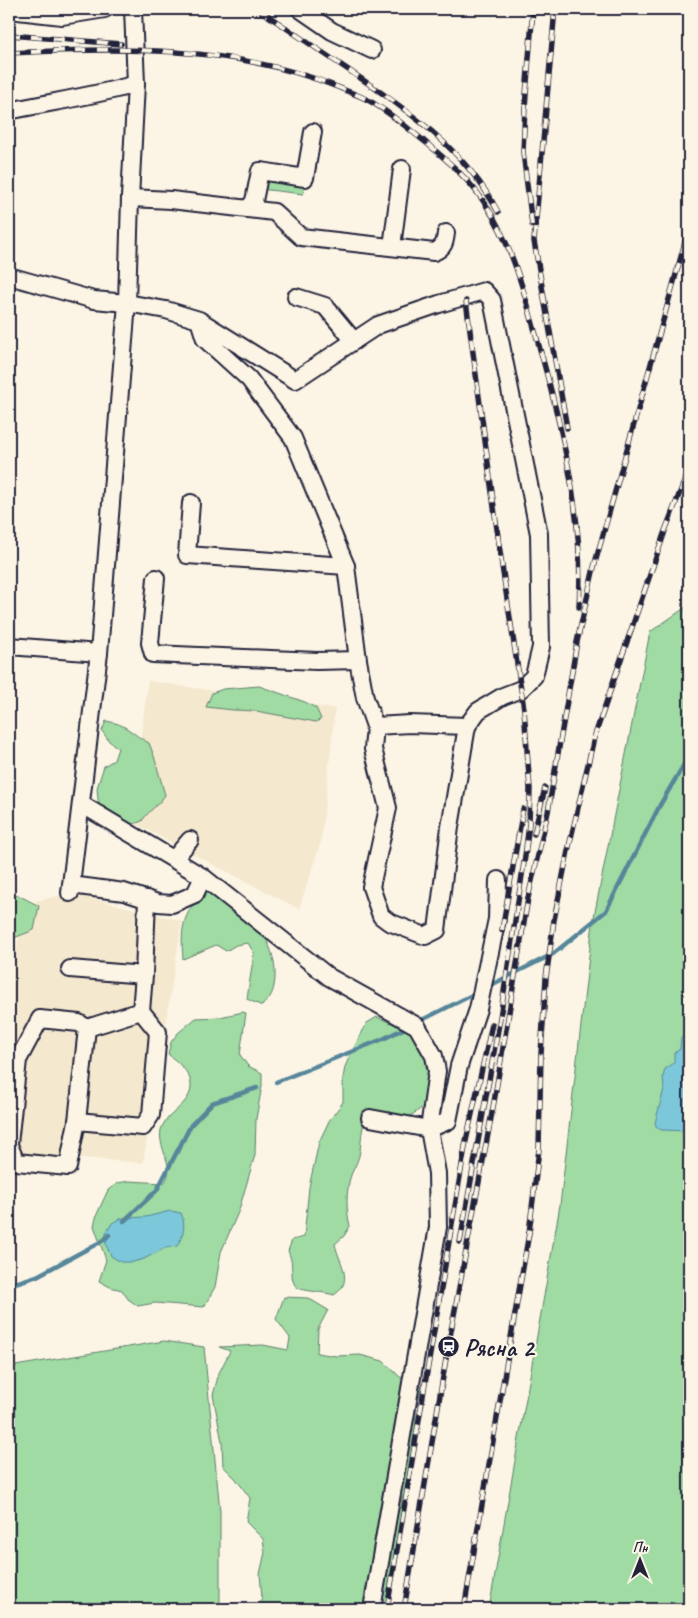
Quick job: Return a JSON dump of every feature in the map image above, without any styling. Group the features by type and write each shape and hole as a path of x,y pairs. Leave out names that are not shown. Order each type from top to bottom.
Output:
{"lane":[{"path":"9,10 62,16 104,9"},
{"path":"133,9 136,84 127,303 98,653 71,889 124,892 158,903 172,904 195,894 203,877"},
{"path":"300,9 332,31 372,50"},
{"path":"9,111 74,97 102,94 136,84"},
{"path":"248,209 254,201 260,171 305,178 313,132"},
{"path":"392,247 402,169"},
{"path":"130,198 172,200 274,212 302,236 434,252 440,250 444,244 446,233"},
{"path":"9,276 94,300 127,303 166,310 199,320 295,380 378,325 484,291 492,300 539,534 541,647 534,676 521,689 503,696 478,711 467,726 450,827 437,930 425,936 389,922 381,916 371,887 388,808 373,750 376,726 365,698 358,660 346,566 293,438 249,379 205,339 199,320"},
{"path":"296,297 325,306 354,341"},
{"path":"191,503 187,555 346,566"},
{"path":"156,578 150,643 153,654 317,661 358,660"},
{"path":"9,646 98,653"},
{"path":"376,726 410,724 467,726"},
{"path":"81,804 203,877 329,977 417,1026 434,1056 437,1071 429,1129 437,1173 438,1227 372,1609"},
{"path":"174,860 190,840"},
{"path":"370,1118 429,1129 448,1122 459,1066 478,1009 497,919 498,880"},
{"path":"77,1122 143,1127 151,1115 158,1032 141,1011 147,899"},
{"path":"70,969 144,975"},
{"path":"87,1028 77,1122 68,1167 16,1162 9,1144 18,1060 40,1018 79,1024 87,1028 141,1011"}],"shaded area":[{"path":"148,681 335,709 321,841 299,909 130,821"},
{"path":"70,893 182,921 143,1163 9,1152 9,995 24,904"}],"green space":[{"path":"259,179 305,183 303,194 260,189"},
{"path":"689,605 689,1609 489,1609 560,1205 593,922 650,632"},
{"path":"259,686 305,702 316,708 321,719 316,722 256,711 206,707 212,693 223,689"},
{"path":"106,721 125,727 149,743 165,795 142,821 131,825 99,810 97,788 104,766 114,760 118,748 109,741 102,731"},
{"path":"208,886 252,922 268,942 274,961 275,980 270,997 262,1006 247,999 254,953 248,943 236,945 226,951 216,945 183,959 182,936 185,919"},
{"path":"18,895 39,906 34,930 9,940 9,899"},
{"path":"246,1013 240,1055 248,1066 262,1073 262,1086 256,1119 255,1155 239,1210 221,1252 215,1287 204,1307 155,1303 138,1306 128,1299 122,1290 110,1287 99,1281 106,1260 94,1226 97,1214 108,1190 118,1183 129,1181 164,1183 167,1177 168,1164 162,1144 161,1130 163,1124 187,1098 191,1085 189,1076 168,1054 171,1042 178,1033 196,1018 220,1017"},
{"path":"377,1017 422,1036 431,1070 428,1102 409,1117 397,1116 365,1121 359,1156 350,1178 348,1190 347,1208 350,1226 344,1236 335,1244 344,1271 344,1284 334,1295 301,1289 293,1282 288,1251 292,1240 304,1237 309,1187 319,1142 329,1121 343,1102 345,1067 367,1023"},
{"path":"284,1297 308,1298 328,1310 318,1329 317,1353 336,1356 360,1355 383,1361 400,1377 422,1386 416,1409 416,1433 409,1480 401,1503 402,1527 386,1609 257,1609 262,1598 260,1574 265,1552 263,1539 246,1522 250,1498 236,1479 223,1466 222,1442 213,1395 219,1373 230,1351 219,1347 263,1345 288,1350 290,1338 276,1319"},
{"path":"164,1341 204,1347 220,1511 220,1609 9,1609 9,1367"}],"water":[{"path":"689,1030 689,1131 662,1130 657,1128 655,1123 664,1089 663,1077 665,1069 674,1063 674,1053 680,1049 681,1037"},
{"path":"170,1211 181,1213 184,1226 183,1234 177,1246 165,1248 144,1259 133,1262 121,1262 111,1256 106,1245 106,1233 112,1223 122,1218 146,1217"}],"waterway":[{"path":"487,987 553,954 606,911 660,805 689,756"},
{"path":"418,1022 478,992"},
{"path":"276,1082 383,1039 409,1026"},
{"path":"124,1221 157,1190 191,1125 212,1103 257,1088"},
{"path":"9,1285 37,1276 104,1240 109,1235"}],"railway":[{"path":"258,9 371,85 413,116 452,150 469,169 485,190 498,212"},
{"path":"532,225 523,152 533,9"},
{"path":"555,9 534,241 567,428"},
{"path":"9,35 121,44"},
{"path":"9,53 93,50 177,52 219,56 300,74 340,88 374,103 396,118 458,171 480,196 505,241 520,280 532,320 559,421 571,482 579,544 579,607"},
{"path":"404,1609 448,1347 494,1102 528,898 548,812 577,642 595,563 689,228"},
{"path":"460,1242 499,1024 525,856 529,824 530,789 524,709 502,566 466,301"},
{"path":"464,1609 529,1233 539,1149 541,1054 546,978 554,920 594,738 665,531 689,469"},
{"path":"534,834 545,788"},
{"path":"502,930 523,809"},
{"path":"387,1609 466,1141 492,1024"}],"place":[{"name":"Рясна 2","path":"448,1347"}]}
